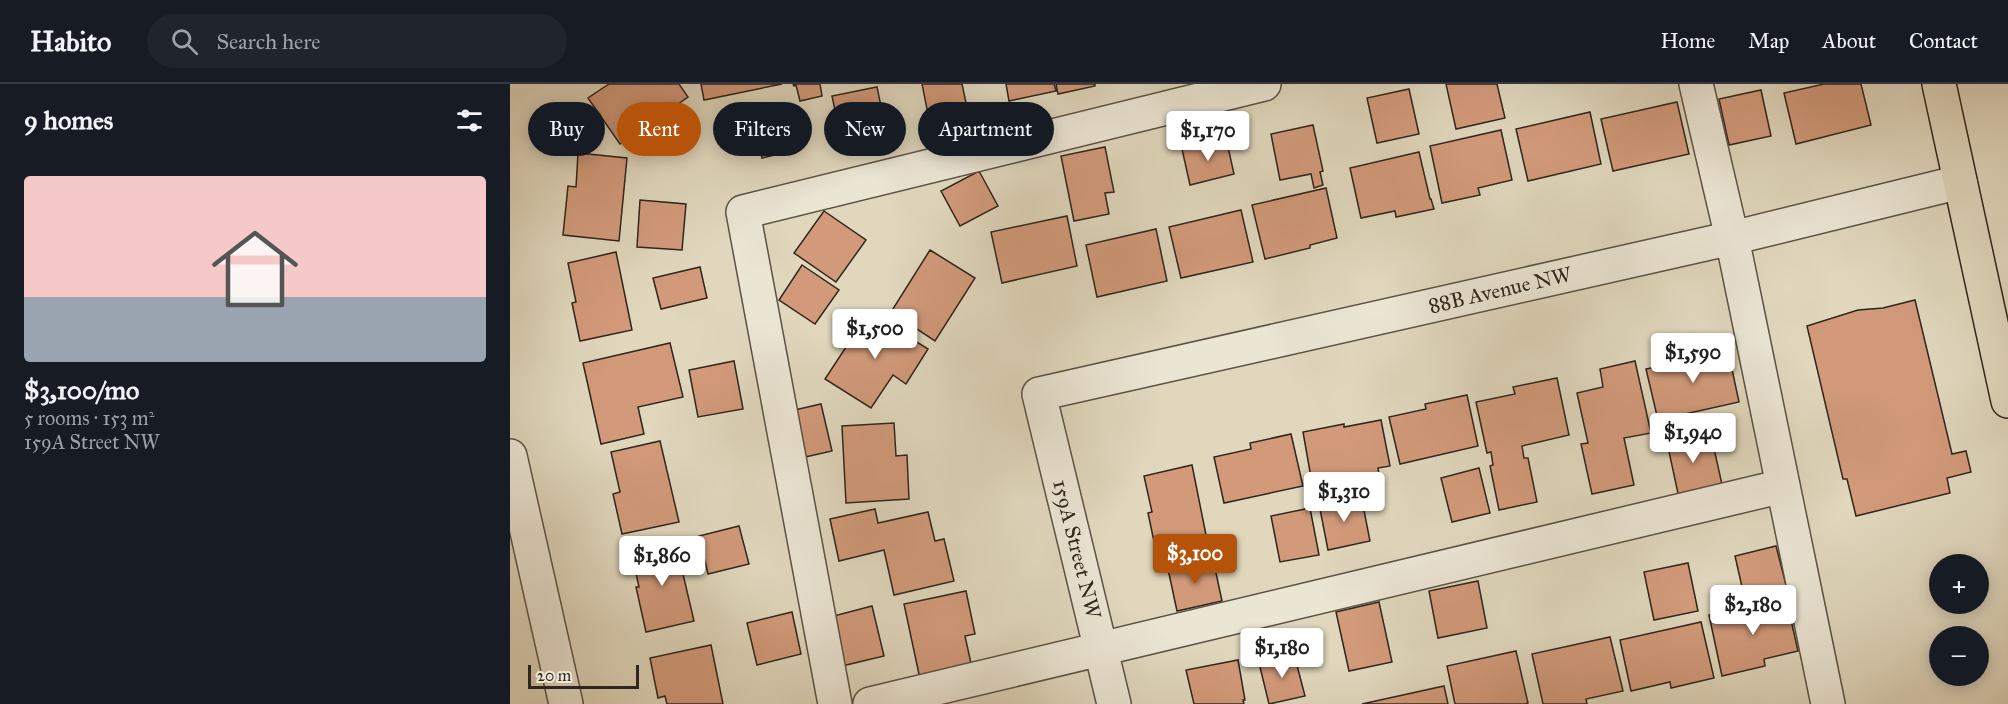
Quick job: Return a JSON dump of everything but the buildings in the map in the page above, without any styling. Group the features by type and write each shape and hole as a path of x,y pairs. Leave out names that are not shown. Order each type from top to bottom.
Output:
{"main road":[{"path":"1939,84 2008,400"}],"street":[{"path":"835,704 743,212 1264,84"},
{"path":"1696,84 1732,238 1828,704"},
{"name":"88B Avenue NW","path":"1039,394 1732,238 1960,182"},
{"name":"159A Street NW","path":"1039,394 1114,704"},
{"path":"510,456 566,704"},
{"path":"870,704 1783,486"}]}
